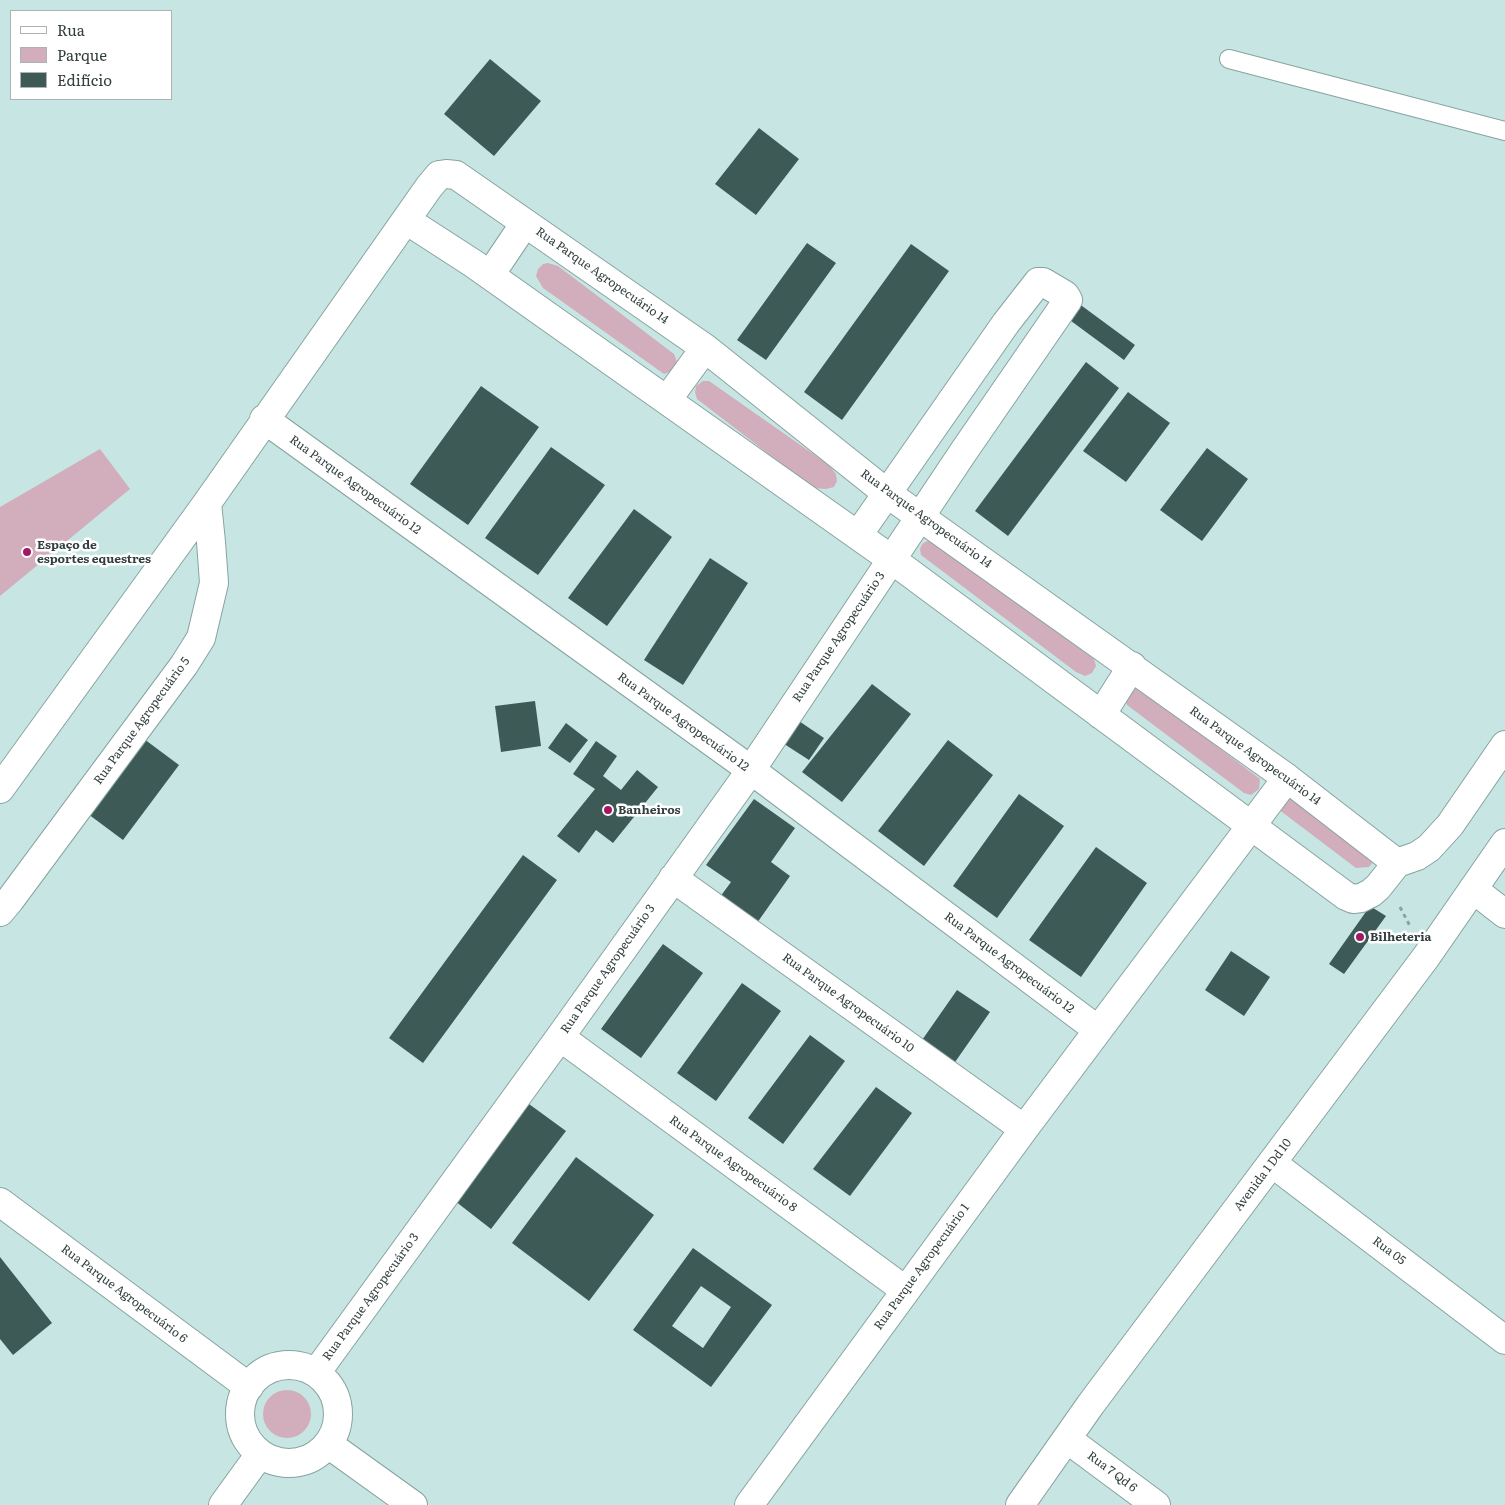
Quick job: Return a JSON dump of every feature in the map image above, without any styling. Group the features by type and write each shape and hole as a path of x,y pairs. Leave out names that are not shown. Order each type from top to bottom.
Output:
{"street":[{"name":"Rua Parque Agropecuário 14","path":"406,220 434,180 443,174 456,175 705,348 888,494 1288,778 1397,863"},
{"path":"0,789 207,503 264,419 406,220 490,275 891,558 1346,896 1360,898 1371,893 1381,884 1397,863 1417,856 1430,848 1450,824 1505,744"},
{"path":"490,275 525,223"},
{"name":"Rua Parque Agropecuário 3","path":"316,1373 751,770 891,558 1068,300 1066,296 1043,282 1038,282 1006,323 973,372"},
{"path":"667,400 705,348"},
{"path":"858,535 973,372 1006,392"},
{"name":"Rua Parque Agropecuário 12","path":"264,419 751,770 1098,1030"},
{"name":"Rua Parque Agropecuário 5","path":"0,912 184,665 201,638 214,583 212,542 207,503"},
{"path":"1101,715 1132,666"},
{"name":"Rua Parque Agropecuário 1","path":"749,1505 1024,1128 1288,778"},
{"name":"Avenida 1 Dd 10","path":"1020,1505 1091,1404 1426,957 1505,843"},
{"name":"Rua Parque Agropecuário 10","path":"673,878 1024,1128"},
{"path":"1473,889 1505,914"},
{"name":"Rua Parque Agropecuário 8","path":"560,1037 905,1290"},
{"name":"Rua 05","path":"1272,1163 1505,1340"},
{"name":"Rua Parque Agropecuário 6","path":"0,1202 249,1387"},
{"path":"287,1365 302,1367 316,1373 328,1384 336,1398 338,1414 336,1430 328,1444 317,1454 303,1461 288,1463 273,1460 260,1454 242,1430 240,1415 242,1400 249,1387 259,1375 272,1368 287,1365"},
{"name":"Rua 7 Qd 6","path":"1067,1439 1156,1505"},
{"path":"328,1444 413,1505"},
{"path":"224,1505 260,1454"}],"lane":[{"path":"1229,59 1505,131"}],"path":[{"path":"1381,884 1400,908 1426,957"}],"green space":[{"path":"548,263 558,266 674,354 677,362 674,368 664,374 543,288 536,276 538,269 543,264"},
{"path":"703,381 709,381 829,465 836,474 837,481 834,487 826,489 813,488 697,399 696,386"},
{"name":"Espaço de esportes equestres","path":"100,449 130,489 0,596 0,507"},
{"path":"927,541 934,542 1094,659 1096,666 1092,673 1085,676 1076,672 921,555 920,549 922,544"},
{"path":"1130,689 1141,689 1260,779 1259,789 1251,795 1244,793 1127,705 1126,701"},
{"path":"1288,793 1373,857 1373,862 1369,867 1356,868 1278,809"},
{"path":"282,1390 292,1390 304,1397 311,1409 311,1419 304,1431 292,1438 282,1438 274,1434 267,1427 263,1419 263,1409 267,1401 274,1394"}],"building":[{"path":"490,59 541,101 494,156 444,114"},
{"path":"759,128 799,159 756,215 715,184"},
{"path":"807,243 836,263 766,360 737,340"},
{"path":"911,244 949,271 842,420 804,392"},
{"path":"1078,303 1135,345 1124,360 1067,318"},
{"path":"1086,362 1119,388 1008,536 975,511"},
{"path":"481,386 539,427 468,525 410,484"},
{"path":"1128,392 1170,423 1126,482 1083,451"},
{"path":"551,447 605,485 538,575 485,538"},
{"path":"1207,448 1248,479 1202,541 1160,510"},
{"path":"634,509 672,537 607,626 568,598"},
{"path":"710,558 748,583 683,685 644,660"},
{"path":"872,684 911,714 842,802 802,772"},
{"path":"535,701 541,746 501,752 495,706"},
{"path":"793,717 824,738 809,760 778,740"},
{"path":"566,723 588,740 570,763 548,748"},
{"path":"140,736 179,765 123,840 84,811"},
{"path":"948,740 993,775 924,866 878,831"},
{"name":"Banheiros","path":"596,741 617,756 603,776 621,790 637,770 658,787 613,843 596,830 579,853 557,836 595,789 573,774"},
{"path":"1019,794 1064,826 997,918 953,886"},
{"path":"754,799 795,828 771,862 790,876 757,923 720,897 731,882 706,865"},
{"path":"1096,847 1147,883 1081,977 1029,940"},
{"path":"523,855 557,880 423,1063 389,1038"},
{"name":"Bilheteria","path":"1370,906 1386,916 1344,974 1329,964"},
{"path":"663,944 703,973 641,1058 601,1029"},
{"path":"1231,951 1270,977 1244,1016 1205,990"},
{"path":"742,983 781,1011 716,1101 677,1073"},
{"path":"957,990 990,1012 953,1065 920,1043"},
{"path":"810,1035 845,1061 783,1144 748,1118"},
{"path":"876,1087 912,1113 850,1196 813,1169"},
{"path":"529,1104 566,1131 491,1229 455,1201"},
{"path":"576,1157 654,1215 589,1301 512,1243"},
{"path":"693,1248 772,1305 711,1387 633,1330","holes":["701,1286 731,1307 703,1348 672,1326"]},
{"path":"0,1257 52,1323 13,1355 0,1339"}],"place":[{"name":"Espaço de esportes equestres","path":"27,552"},
{"name":"Banheiros","path":"608,810"},
{"name":"Bilheteria","path":"1360,937"}]}
